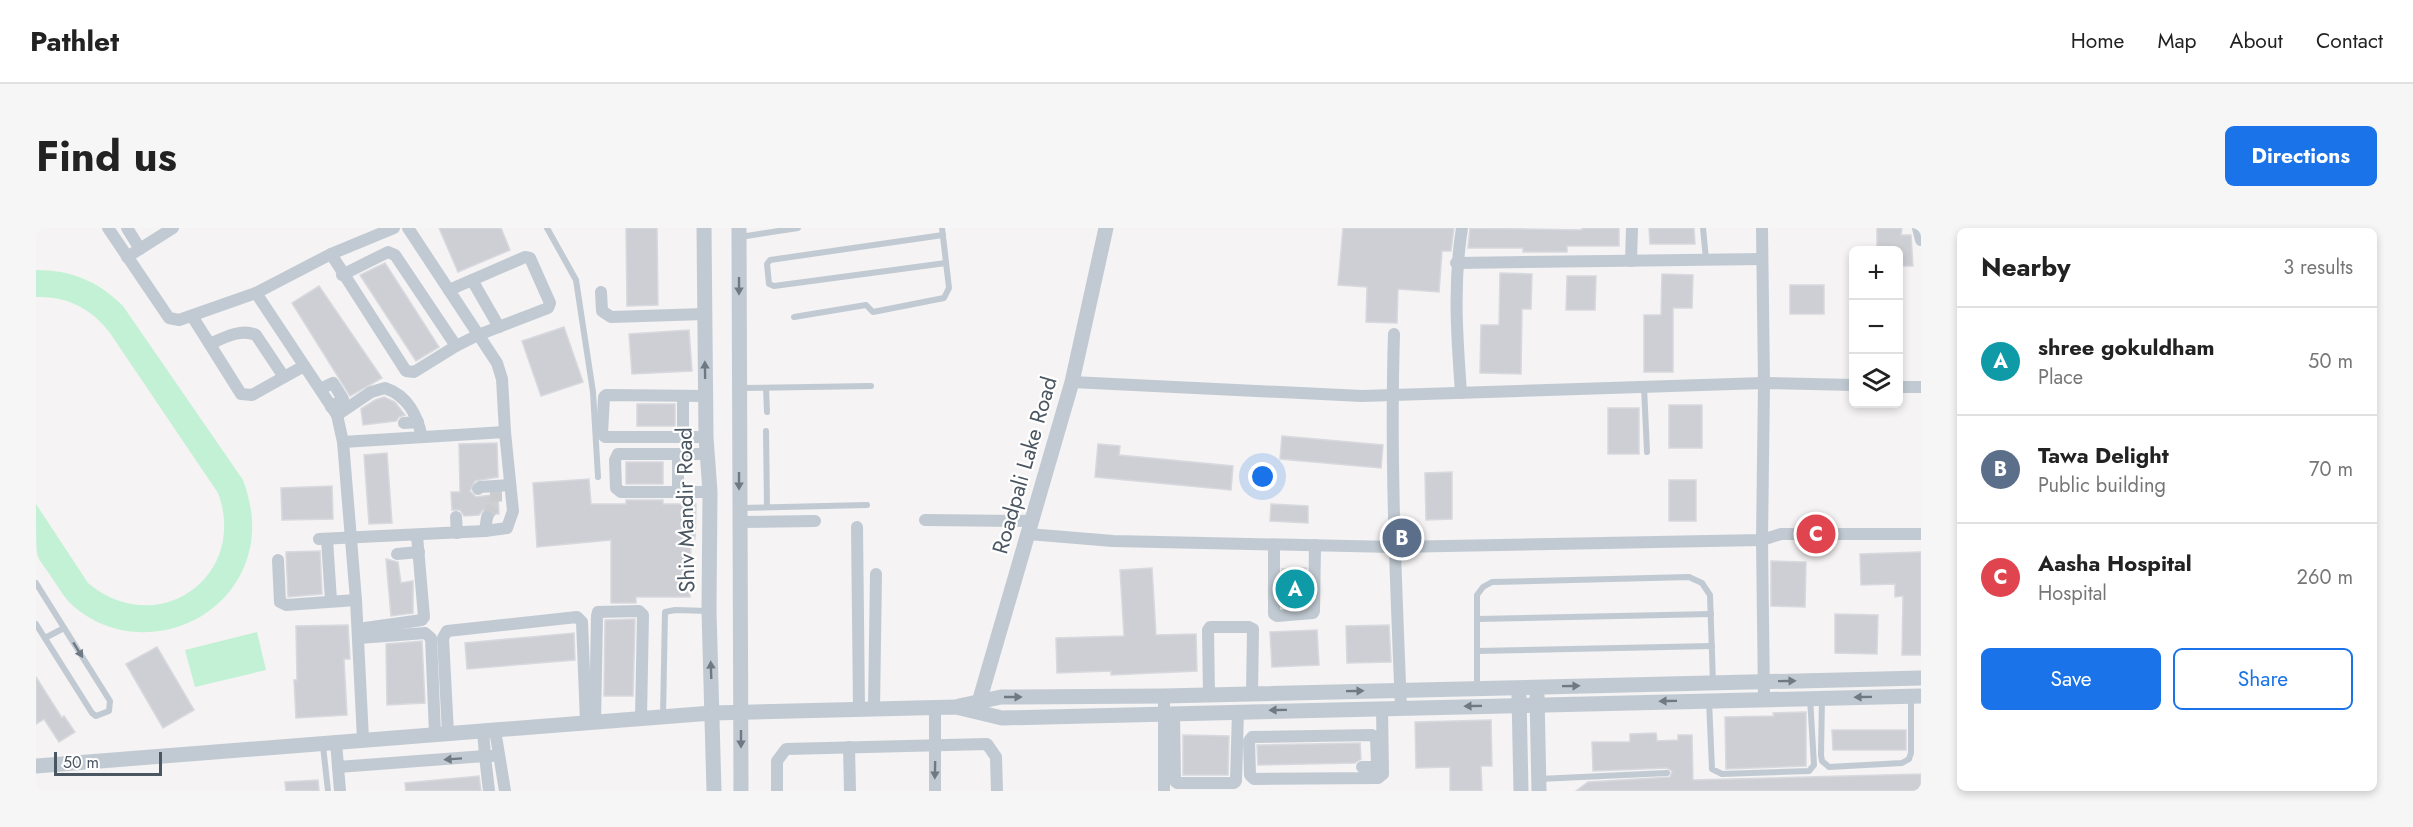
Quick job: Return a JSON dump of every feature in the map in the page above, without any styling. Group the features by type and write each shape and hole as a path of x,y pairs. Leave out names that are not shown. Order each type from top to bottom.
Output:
{"street":[{"path":"108,228 169,318 179,320 256,293 331,254 394,228"},
{"path":"127,228 140,249"},
{"path":"128,257 173,228"},
{"path":"331,602 323,539 485,531 507,528 511,522 513,511 502,380 497,363 408,228"},
{"name":"Shiv Mandir Road","path":"704,228 706,437 710,492 709,611 714,791"},
{"name":"Roadpali Lake Road","path":"978,706 1072,382 1106,228"},
{"path":"1461,393 1455,311 1456,263 1462,228"},
{"path":"1631,261 1632,228"},
{"path":"1762,228 1764,699"},
{"path":"1918,228 1921,240"},
{"path":"739,233 741,791"},
{"path":"342,275 388,252 394,255 456,346"},
{"path":"331,254 342,275 406,370 414,372 478,334 548,308 550,303 531,258 525,257 449,290"},
{"path":"1456,263 1762,259"},
{"path":"472,279 499,327"},
{"path":"601,292 602,311 611,317 704,314"},
{"path":"256,293 334,411 343,442 359,633 363,739"},
{"path":"192,316 242,394 252,395 304,366"},
{"path":"210,344 228,336 249,332 256,334 284,377"},
{"path":"1394,334 1392,395 1394,547 1401,708"},
{"path":"1072,382 1362,396 1764,383 1849,386"},
{"path":"1903,387 1921,387"},
{"path":"334,411 371,392 385,388 401,396 418,422 422,437"},
{"path":"706,396 606,395 602,434 605,437 706,437"},
{"path":"683,396 683,437"},
{"path":"404,423 418,422"},
{"path":"343,442 505,432"},
{"path":"708,454 618,454 615,460 616,488 621,492 710,492"},
{"path":"678,454 678,491"},
{"path":"478,489 510,485"},
{"path":"739,515 815,521"},
{"path":"456,517 457,532"},
{"path":"485,531 487,517"},
{"path":"925,520 1030,528 1113,541 1315,546 1394,547 1762,540 1781,534 1921,534"},
{"path":"857,526 866,709"},
{"path":"359,633 422,620 424,617 417,536"},
{"path":"1274,544 1274,614 1277,616 1313,613 1315,546"},
{"path":"397,554 419,552"},
{"path":"278,560 280,602 286,605 356,600"},
{"path":"866,709 876,574"},
{"path":"591,722 598,612 639,611 643,615 641,718"},
{"path":"442,733 443,638 447,631 577,617 582,622 591,722"},
{"path":"1209,695 1208,630 1210,627 1249,627 1252,629 1252,694"},
{"path":"359,633 425,633 431,638 442,733"},
{"path":"36,766 329,741 712,713 978,706 1001,697 1164,696 1921,678"},
{"path":"1519,687 1521,791"},
{"path":"1537,687 1539,785"},
{"path":"1164,696 1169,713 1177,783 1234,783 1236,781 1238,711"},
{"path":"978,706 1002,718 1916,696"},
{"path":"935,707 935,791"},
{"path":"1362,768 1375,767 1377,763 1376,737 1372,735 1252,737 1249,741 1250,775 1254,779 1378,778 1383,774 1382,708"},
{"path":"1164,791 1169,713"},
{"path":"489,730 499,755 505,791"},
{"path":"489,730 486,756 489,791"},
{"path":"329,741 338,767 340,791"},
{"path":"777,791 777,761 786,749 987,744 996,757 997,791"},
{"path":"849,747 850,791"},
{"path":"338,767 499,755"}],"lane":[{"path":"547,228 576,280 593,392 598,477"},
{"path":"739,233 798,228"},
{"path":"1703,228 1706,260"},
{"path":"794,317 866,305 873,312 944,298 949,288 946,263 942,231 770,260 766,264 769,284 774,286 946,263"},
{"path":"739,388 871,386"},
{"path":"1644,387 1647,452"},
{"path":"766,388 767,412"},
{"path":"766,431 767,507"},
{"path":"739,515 767,507 867,505"},
{"path":"1477,688 1477,595 1491,582 1677,578 1689,578 1702,583 1710,595 1713,683"},
{"path":"36,583 110,701 109,711 96,716 92,713 36,624"},
{"path":"663,717 665,612 709,611"},
{"path":"1477,619 1711,614"},
{"path":"45,638 64,628"},
{"path":"1477,651 1712,646"},
{"path":"1816,698 1822,762 1828,766 1902,763 1909,759 1916,696"},
{"path":"1709,700 1712,769 1722,774 1809,771 1814,765 1816,698"},
{"path":"328,791 329,741"},
{"path":"1539,785 1667,774"}],"green space":[{"path":"36,270 61,272 83,279 104,290 123,306 243,480 250,505 252,530 250,548 240,576 223,599 201,616 176,627 149,632 121,630 94,620 68,601 37,554 36,504 88,583 115,599 142,605 168,602 191,591 209,574 220,551 224,523 218,493 110,333 95,317 78,305 58,299 36,297"},
{"path":"257,632 266,670 195,687 185,650"}],"building":[{"path":"439,228 501,228 510,250 458,272"},
{"path":"626,228 657,228 658,305 627,306"},
{"path":"1343,228 1454,228 1451,251 1442,251 1439,292 1398,289 1397,323 1366,322 1367,287 1338,285"},
{"path":"1470,228 1582,230 1582,228 1619,228 1619,246 1567,246 1567,252 1523,252 1523,248 1468,248"},
{"path":"1649,228 1694,228 1695,244 1650,244"},
{"path":"1877,228 1902,228 1901,235 1911,235 1913,266 1903,266 1903,246 1877,246"},
{"path":"385,263 439,347 416,361 360,275"},
{"path":"1500,273 1532,274 1531,309 1522,309 1521,374 1480,373 1481,325 1499,325"},
{"path":"1662,274 1693,275 1692,308 1673,308 1673,372 1644,372 1644,315 1661,315"},
{"path":"1567,276 1596,276 1595,310 1566,310"},
{"path":"1790,285 1824,285 1824,314 1790,314"},
{"path":"319,286 382,378 350,396 292,303"},
{"path":"564,327 583,382 541,396 522,341"},
{"path":"689,330 692,371 632,374 629,334"},
{"path":"384,397 395,402 405,415 396,421 363,425 361,409"},
{"path":"637,404 675,404 675,426 637,426"},
{"path":"1669,405 1702,405 1702,448 1669,448"},
{"path":"1608,408 1639,408 1639,454 1608,454"},
{"path":"1282,436 1383,445 1381,468 1280,459"},
{"path":"497,443 498,477 475,481 470,491 476,497 498,494 499,514 488,509 483,510 479,515 464,516 460,510 452,510 451,492 460,492 459,444"},
{"path":"1098,444 1120,446 1119,455 1233,466 1231,490 1095,477"},
{"path":"387,453 392,523 369,524 364,455"},
{"path":"626,462 663,462 663,484 626,484"},
{"path":"1452,472 1452,519 1426,520 1425,473"},
{"path":"589,479 591,504 626,504 626,500 663,500 663,504 696,504 695,539 691,539 690,597 636,597 636,603 611,603 611,540 537,547 533,483"},
{"path":"1669,480 1696,480 1696,521 1669,521"},
{"path":"332,486 333,519 282,520 281,488"},
{"path":"1271,504 1308,506 1308,523 1270,521"},
{"path":"320,551 322,594 288,597 286,552"},
{"path":"1921,552 1921,655 1902,655 1903,596 1895,597 1895,584 1861,585 1860,554"},
{"path":"386,559 398,562 401,583 413,581 413,613 391,616"},
{"path":"1771,561 1806,562 1805,607 1771,606"},
{"path":"1152,568 1156,635 1196,634 1197,671 1111,675 1111,671 1057,673 1056,638 1124,636 1120,570"},
{"path":"1306,568 1306,605 1282,607 1282,569"},
{"path":"1835,614 1878,615 1877,654 1835,653"},
{"path":"635,619 633,696 604,696 605,620"},
{"path":"348,625 350,659 344,659 347,715 296,718 294,680 297,680 296,626"},
{"path":"1389,625 1391,662 1347,663 1346,626"},
{"path":"1317,630 1319,665 1272,667 1270,632"},
{"path":"574,633 575,660 467,669 465,643"},
{"path":"422,641 425,703 387,705 386,644"},
{"path":"157,647 194,710 163,728 126,664"},
{"path":"36,677 62,718 64,716 75,732 59,742 44,719 36,724"},
{"path":"1806,712 1806,766 1726,769 1725,717 1774,716 1773,713"},
{"path":"1491,720 1492,766 1481,766 1482,791 1450,791 1450,767 1416,768 1415,722"},
{"path":"1832,730 1906,730 1906,750 1833,750"},
{"path":"1656,733 1657,741 1678,740 1678,735 1692,735 1693,780 1921,774 1921,791 1576,791 1588,782 1670,777 1672,771 1667,768 1593,771 1592,742 1630,742 1630,734"},
{"path":"1183,735 1229,736 1228,775 1183,775"},
{"path":"1360,743 1361,759 1355,763 1258,765 1257,745"},
{"path":"479,776 481,791 406,791 405,783"},
{"path":"318,780 319,791 286,791 285,782"}],"tunnel":[{"path":"487,517 496,502 496,489"}],"place":[{"name":"Aasha Hospital","path":"1816,534"},
{"name":"Tawa Delight","path":"1402,538"},
{"name":"shree gokuldham","path":"1295,589"}]}
